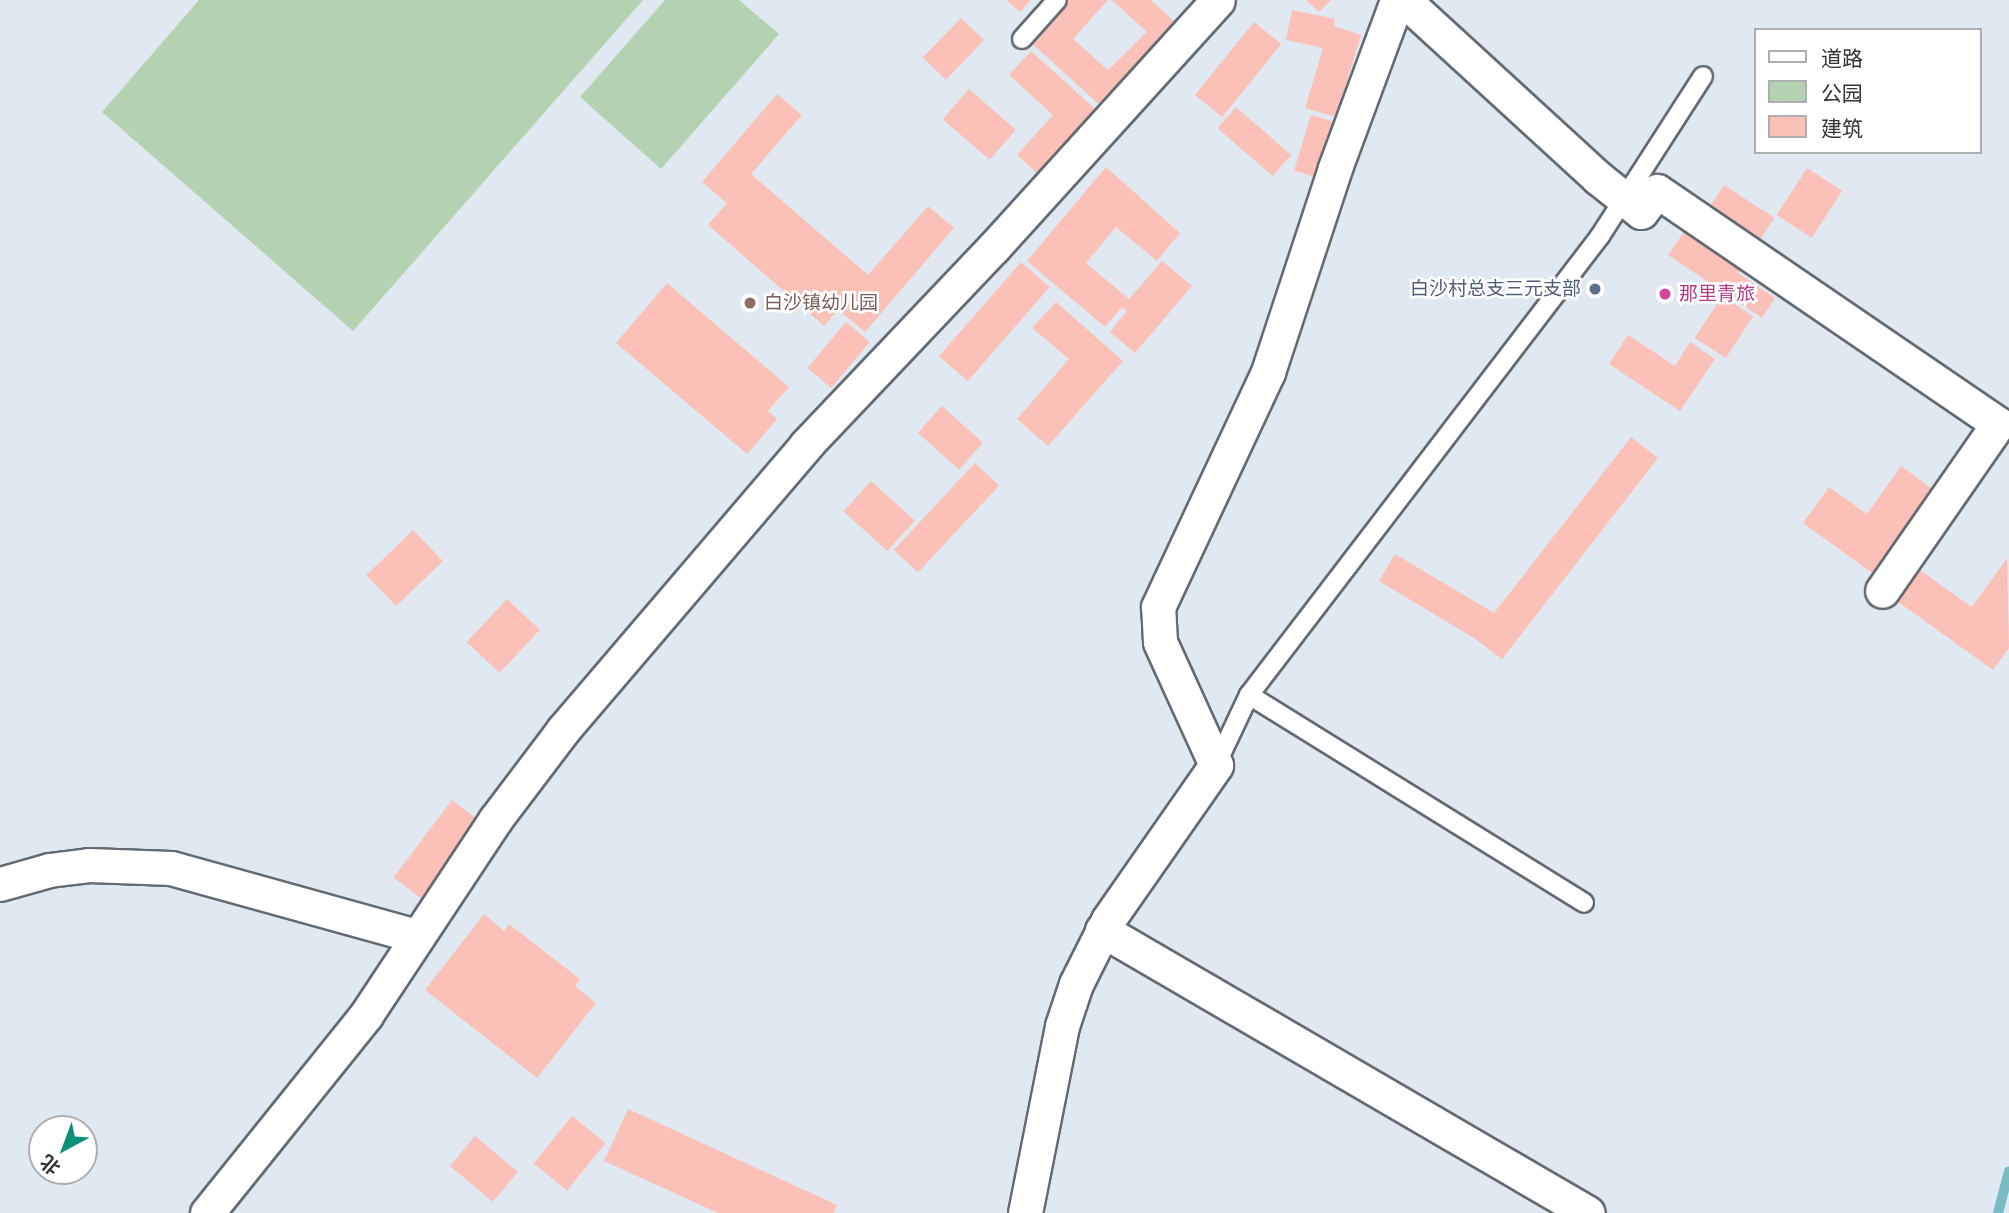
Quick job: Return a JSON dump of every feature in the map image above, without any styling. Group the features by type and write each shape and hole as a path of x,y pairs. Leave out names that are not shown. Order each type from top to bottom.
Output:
{"street":[{"path":"207,1213 366,1015 416,936 572,720 806,445 994,247 1218,0"},
{"path":"1025,1213 1062,1026 1076,984 1102,930 1216,765 1160,642 1158,607 1268,372 1335,168 1397,0"},
{"path":"1404,0 1642,212 1657,191 1998,424 1882,591"},
{"path":"0,884 49,870 89,865 171,868 416,936"},
{"path":"1102,930 1588,1213"}],"lane":[{"path":"1022,39 1057,0"},
{"path":"1216,765 1249,695 1626,200 1703,76"},
{"path":"1249,695 1584,903"}],"green space":[{"path":"199,0 643,0 353,331 102,112"},
{"path":"665,0 739,0 779,34 661,169 580,97"}],"building":[{"path":"1006,0 1031,0 1020,12"},
{"path":"1067,0 1108,0 1073,39 1108,70 1147,32 1112,0 1151,0 1188,34 1111,115 1030,42"},
{"path":"1306,0 1331,0 1319,12"},
{"path":"1292,10 1335,19 1334,26 1361,35 1336,117 1305,108 1323,48 1286,40"},
{"path":"961,18 984,40 946,80 923,58"},
{"path":"1254,22 1281,44 1222,117 1195,95"},
{"path":"1031,51 1103,116 1045,180 1017,155 1053,115 1009,75"},
{"path":"969,89 1016,130 990,160 943,119"},
{"path":"777,94 802,115 751,174 868,275 928,206 954,228 865,332 838,310 824,326 708,225 727,203 702,182"},
{"path":"1236,107 1291,155 1273,176 1218,128"},
{"path":"1311,115 1334,122 1317,177 1294,170"},
{"path":"1106,167 1180,233 1157,261 1116,227 1086,263 1129,299 1162,261 1192,286 1135,353 1110,332 1127,311 1122,307 1105,327 1027,261"},
{"path":"1807,168 1842,191 1812,238 1777,215"},
{"path":"1724,185 1774,218 1757,245 1707,212"},
{"path":"1688,226 1744,263 1738,273 1775,298 1762,318 1668,255"},
{"path":"1021,262 1050,287 968,381 939,356"},
{"path":"667,283 789,387 768,411 777,419 747,454 616,343"},
{"path":"1722,296 1753,316 1726,358 1695,338"},
{"path":"1056,302 1123,361 1048,446 1017,419 1069,359 1032,328"},
{"path":"846,322 870,342 831,388 807,368"},
{"path":"1628,335 1675,366 1690,342 1715,359 1680,411 1609,364"},
{"path":"942,406 983,443 959,470 918,433"},
{"path":"1631,437 1658,458 1502,659 1474,638 1379,581 1395,554 1494,613"},
{"path":"975,463 999,486 918,573 894,550"},
{"path":"1901,466 1939,494 1879,578 1803,523 1829,487 1867,514"},
{"path":"871,481 915,520 887,551 844,511"},
{"path":"413,530 443,561 396,606 366,575"},
{"path":"2007,558 2009,648 1993,670 1894,599 1917,568 1972,607"},
{"path":"507,599 540,630 500,673 467,642"},
{"path":"452,800 489,828 430,905 394,877"},
{"path":"484,914 504,931 509,924 580,979 575,986 596,1003 537,1078 425,990"},
{"path":"628,1109 837,1205 833,1213 718,1213 604,1161"},
{"path":"572,1116 605,1143 567,1190 534,1163"},
{"path":"475,1136 518,1172 493,1202 450,1166"}],"waterway":[{"path":"1998,1213 2009,1171"}],"place":[{"name":"白沙村总支三元支部","path":"1595,289"},
{"name":"那里青旅","path":"1665,294"},
{"name":"白沙镇幼儿园","path":"750,303"}]}
